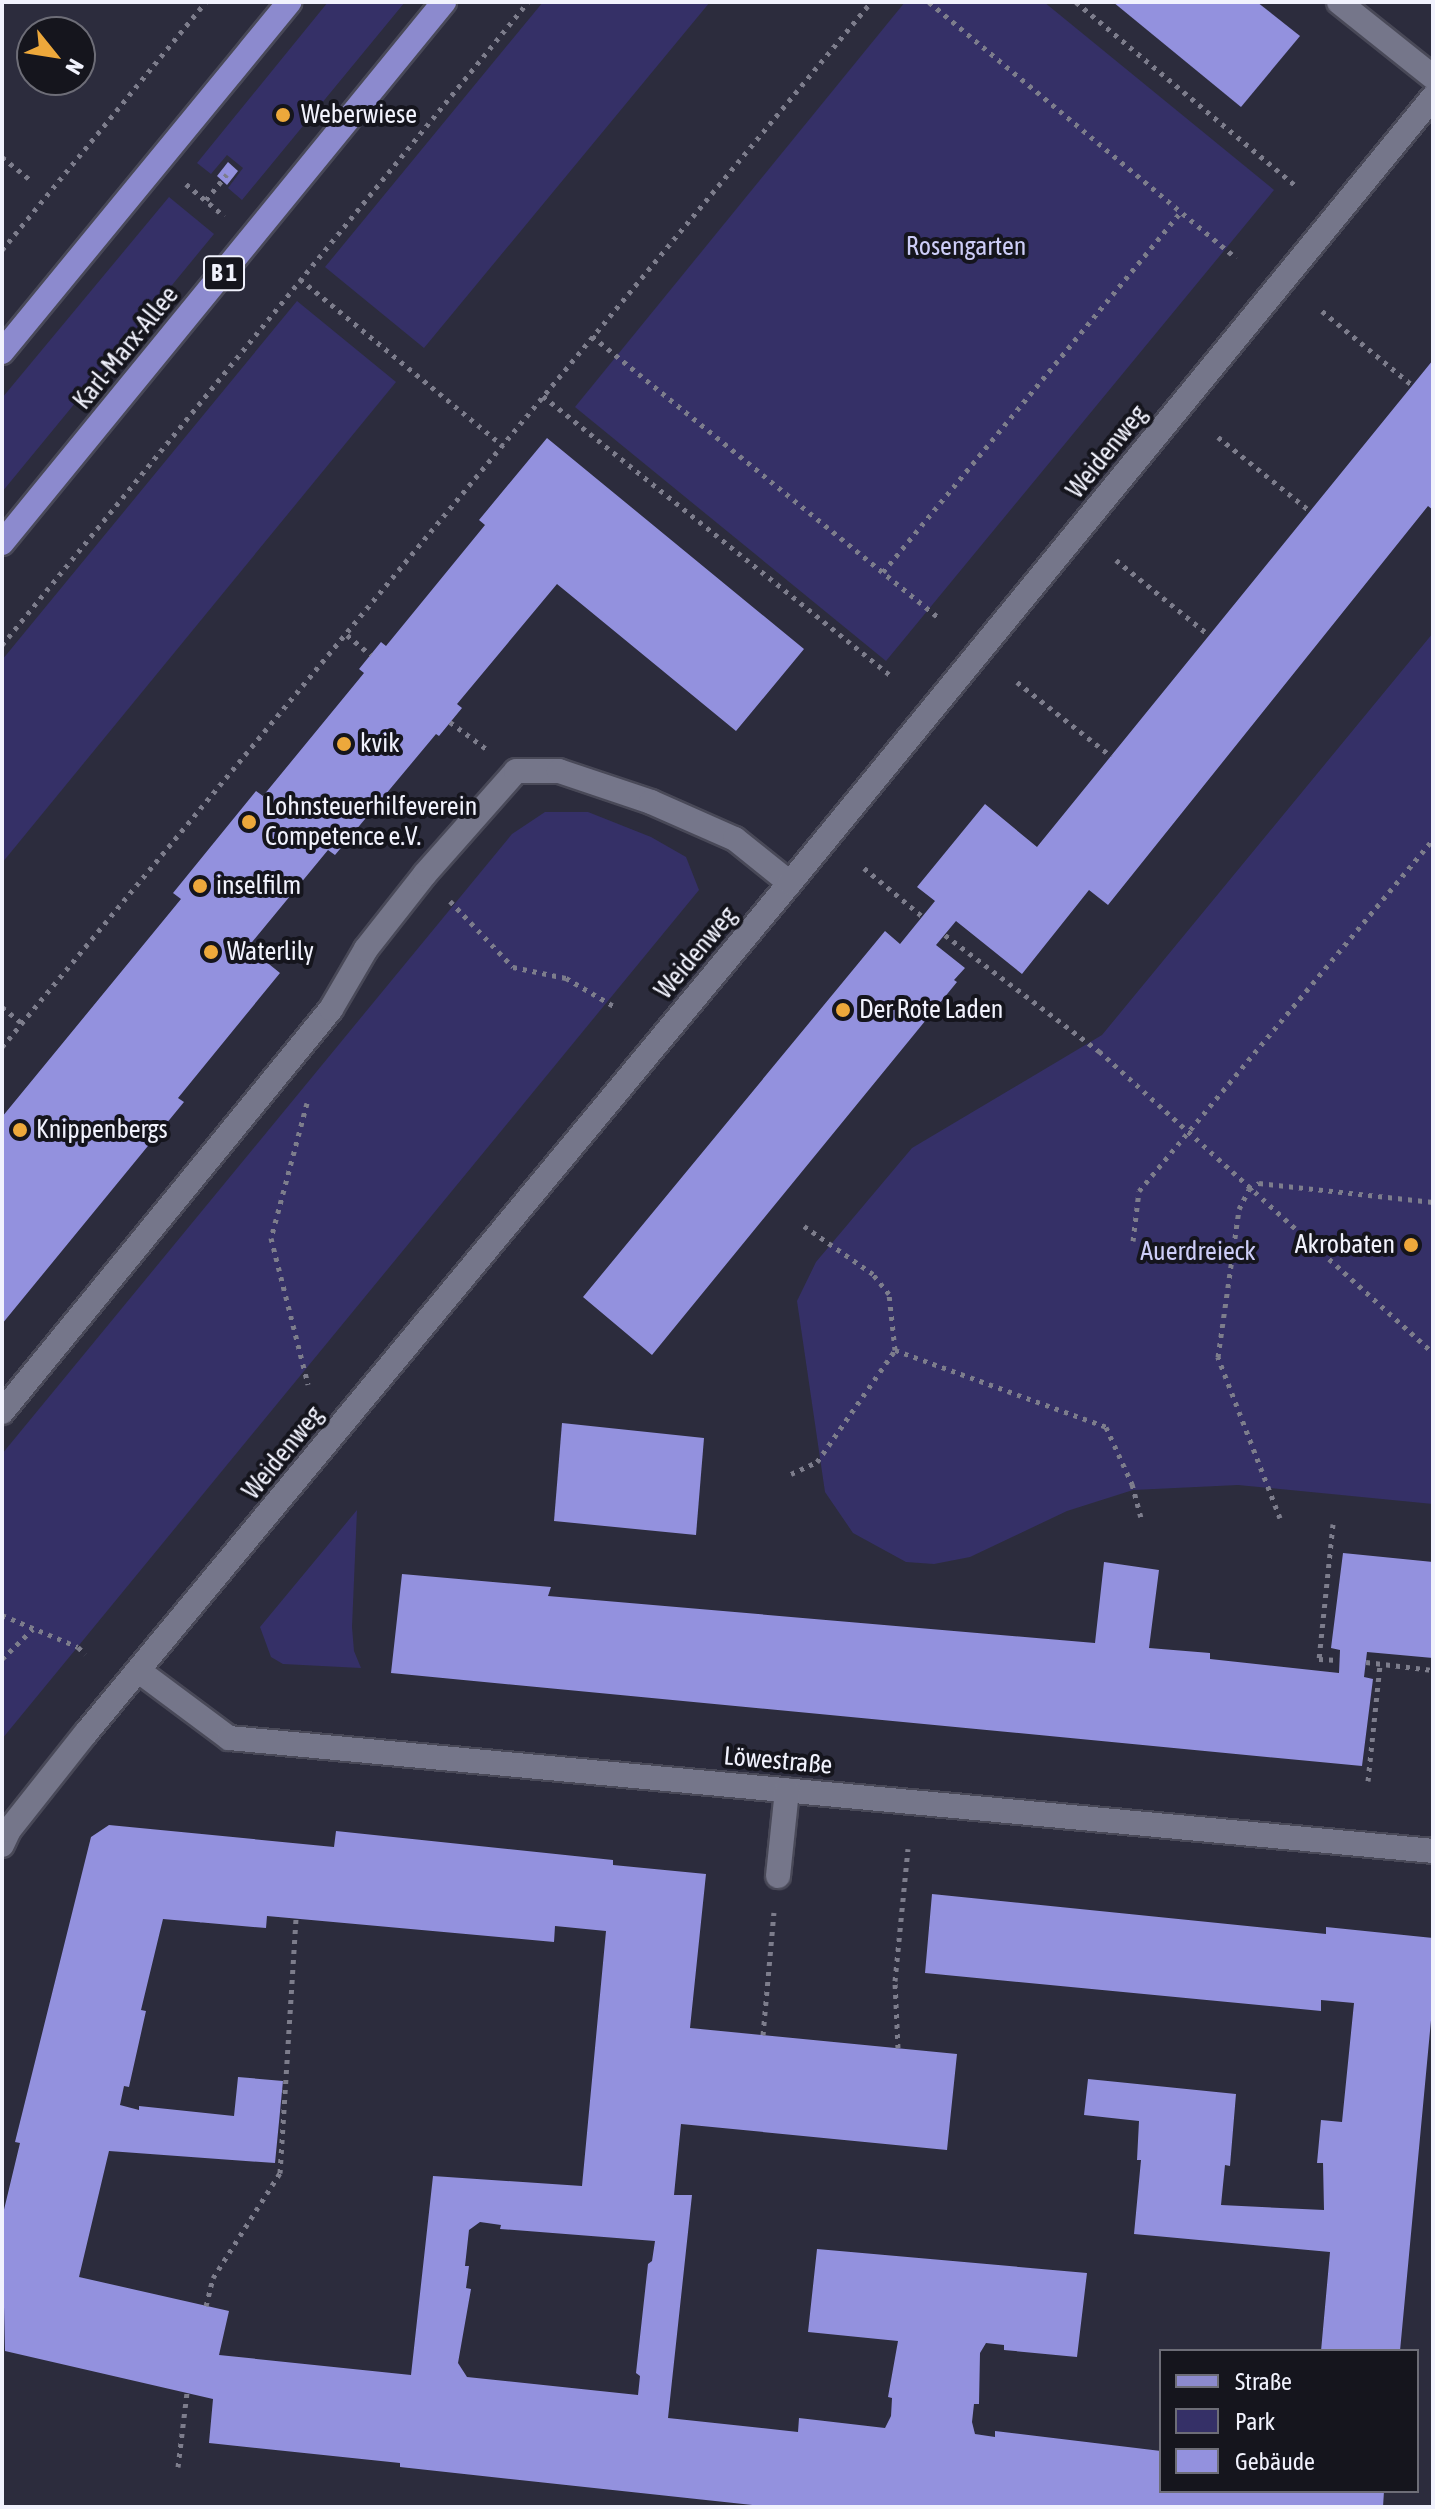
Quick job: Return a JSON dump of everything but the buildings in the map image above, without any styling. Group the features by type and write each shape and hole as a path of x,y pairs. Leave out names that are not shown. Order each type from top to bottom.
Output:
{"main road":[{"path":"2,352 290,2"},
{"name":"Karl-Marx-Allee","path":"2,543 444,2"}],"street":[{"path":"1339,2 1433,77"},
{"name":"Weidenweg","path":"2,1845 9,1830 139,1671 790,883 1433,97"},
{"path":"2,1412 331,1009 366,949 425,874 516,771 559,771 651,802 735,839 790,883"},
{"name":"Löwestraße","path":"139,1671 229,1738 1433,1851"},
{"path":"778,1876 787,1790"}],"path":[{"path":"2,250 206,2"},
{"path":"2,645 528,2"},
{"path":"2,1047 871,2"},
{"path":"929,2 1236,258"},
{"path":"1076,2 1296,186"},
{"path":"2,157 30,180"},
{"path":"206,200 227,174"},
{"path":"182,181 227,219"},
{"path":"883,572 1180,213"},
{"path":"300,279 503,446"},
{"path":"1322,311 1412,385"},
{"path":"592,336 938,617"},
{"path":"543,396 890,675"},
{"path":"1218,437 1310,511"},
{"path":"1116,560 1209,635"},
{"path":"347,635 371,655"},
{"path":"1017,682 1111,756"},
{"path":"1133,1241 1139,1191 1433,839"},
{"path":"864,868 922,916"},
{"path":"425,874 513,967 566,978 617,1008"},
{"path":"945,935 1099,1051 1186,1133 1433,1353"},
{"path":"2,1007 22,1023"},
{"path":"307,1100 271,1238 308,1384"},
{"path":"1280,1518 1218,1357 1239,1209 1249,1189 1259,1183 1433,1202"},
{"path":"791,1474 817,1462 895,1350 889,1294 873,1274 804,1226"},
{"path":"895,1350 1106,1427 1132,1484 1141,1517"},
{"path":"1333,1524 1319,1659 1339,1660"},
{"path":"2,1615 85,1654"},
{"path":"2,1659 34,1629"},
{"path":"1366,1662 1433,1670"},
{"path":"1368,1781 1380,1664"},
{"path":"898,2048 895,1981 908,1849"},
{"path":"763,2035 778,1876"},
{"path":"206,2306 213,2278 280,2173 296,1918"},
{"path":"178,2467 187,2393"}],"green space":[{"path":"328,2 405,2 242,200 228,188 243,168 227,155 211,174 197,163"},
{"path":"543,2 710,2 424,348 325,267"},
{"name":"Rosengarten","path":"905,2 1044,2 1274,190 886,661 575,407"},
{"path":"169,197 214,234 2,492 2,398"},
{"path":"297,301 396,382 2,863 2,660"},
{"name":"Auerdreieck","path":"1433,633 1433,1504 1238,1485 1133,1490 1067,1511 970,1557 934,1564 906,1562 853,1533 825,1492 797,1301 816,1262 912,1148 1102,1035"},
{"path":"545,812 588,812 651,837 686,857 699,890 2,1739 2,1454 512,834"},
{"path":"357,1510 352,1627 354,1651 361,1668 283,1664 271,1657 260,1627"}],"place":[{"name":"Weberwiese","path":"283,115"},
{"name":"kvik","path":"344,744"},
{"name":"Lohnsteuerhilfeverein Competence e.V.","path":"249,822"},
{"name":"inselfilm","path":"200,886"},
{"name":"Waterlily","path":"211,952"},
{"name":"Der Rote Laden","path":"843,1010"},
{"name":"Knippenbergs","path":"20,1130"},
{"name":"Akrobaten","path":"1411,1245"}]}
